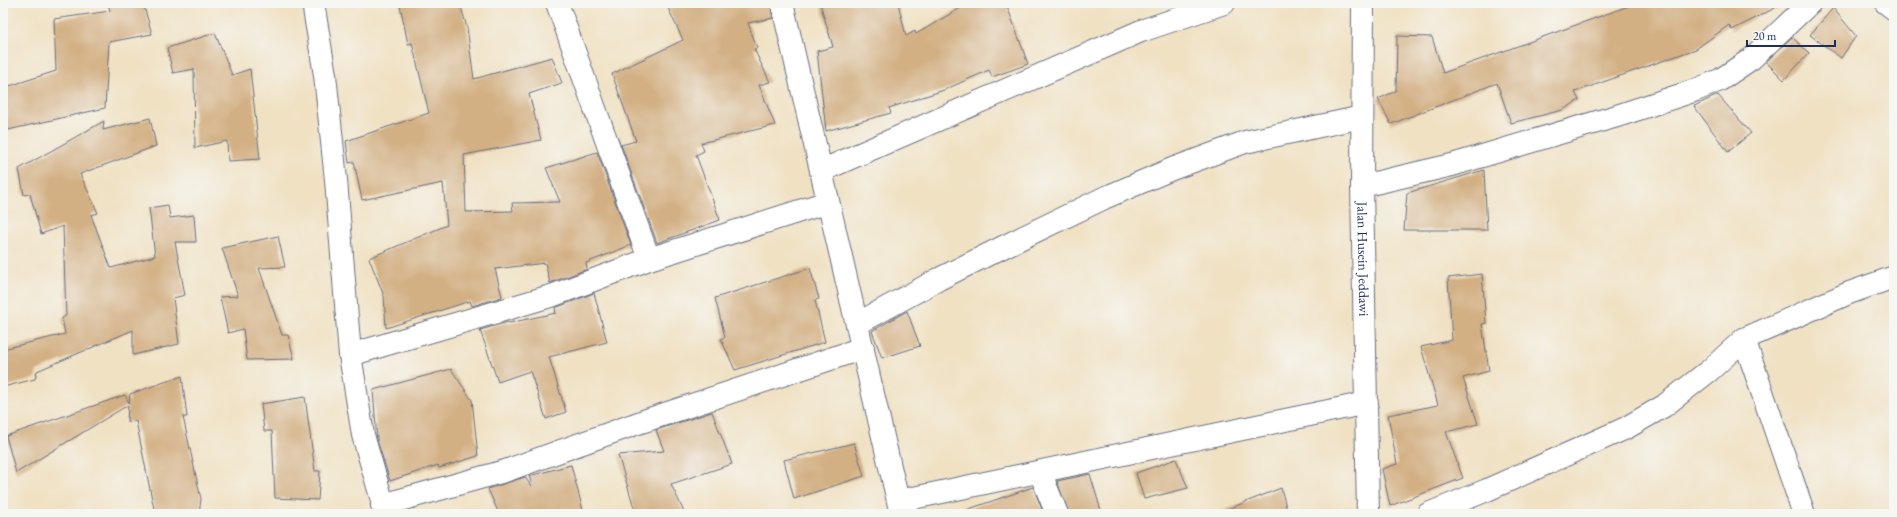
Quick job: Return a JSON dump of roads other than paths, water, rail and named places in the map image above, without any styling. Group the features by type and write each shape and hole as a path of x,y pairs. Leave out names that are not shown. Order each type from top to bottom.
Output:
{"street":[{"path":"313,3 329,112 350,355 363,435 384,510 505,472 641,422 863,348"},
{"path":"557,3 649,259"},
{"path":"782,3 900,507 1040,472 1367,403"},
{"path":"821,171 1141,31 1224,3"},
{"name":"Jalan Husein Jeddawi","path":"1363,3 1362,186 1368,514"},
{"path":"1362,186 1452,165 1617,116 1696,90 1720,80 1751,58 1810,3"},
{"path":"1886,3 1894,9"},
{"path":"857,324 939,279 1019,239 1104,198 1172,169 1245,142 1362,117"},
{"path":"350,355 554,295 649,259 828,202"},
{"path":"1428,514 1487,490 1626,428 1664,406 1710,370 1744,338 1849,294 1894,277"},
{"path":"1744,338 1804,514"},
{"path":"1040,472 1056,514"}]}
